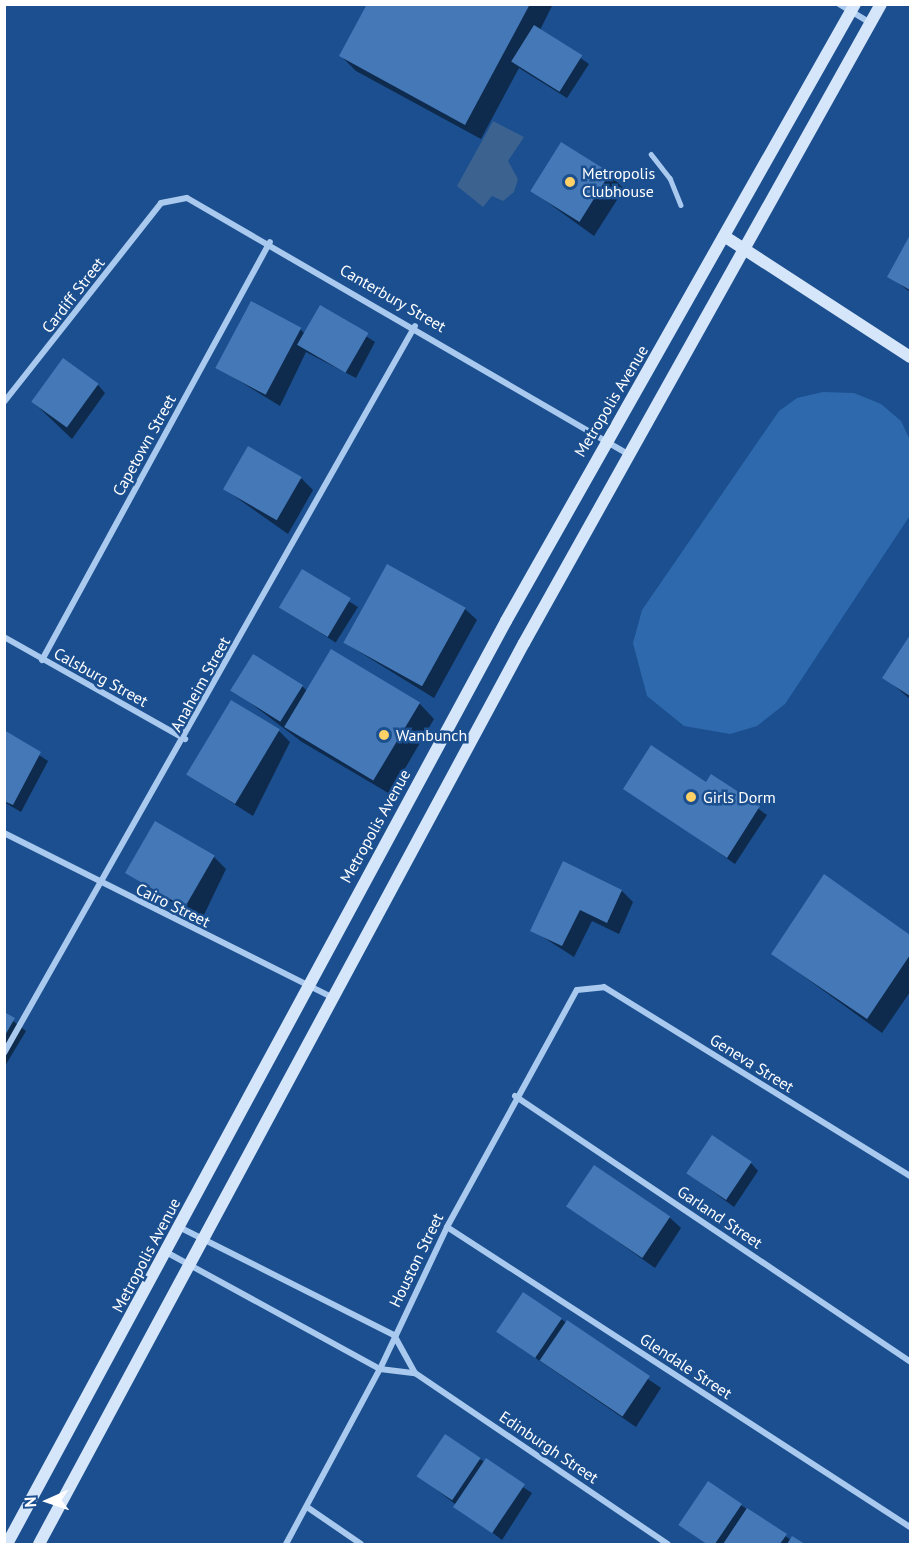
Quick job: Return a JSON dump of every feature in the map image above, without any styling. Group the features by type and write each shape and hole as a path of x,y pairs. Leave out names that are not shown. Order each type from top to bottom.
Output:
{"main road":[{"path":"39,1545 206,1238 331,997 628,454 748,250 881,4"},
{"name":"Metropolis Avenue","path":"7,1545 166,1252 307,984 607,438 853,8"},
{"path":"724,236 910,357"}],"street":[{"path":"839,4 853,8 871,23"},
{"name":"Canterbury Street","path":"161,203 188,198 270,242 607,438 628,454"},
{"name":"Cardiff Street","path":"4,402 161,203"},
{"name":"Capetown Street","path":"42,660 270,242"},
{"name":"Anaheim Street","path":"4,1053 97,883 185,739 415,326"},
{"name":"Calsburg Street","path":"4,637 185,739"},
{"name":"Cairo Street","path":"4,832 97,883 331,997"},
{"name":"Geneva Street","path":"577,990 604,987 910,1176"},
{"name":"Houston Street","path":"286,1545 380,1369 394,1335 447,1227 515,1096 577,990"},
{"name":"Garland Street","path":"515,1096 910,1361"},
{"path":"179,1227 206,1238 394,1335"},
{"name":"Glendale Street","path":"447,1227 910,1527"},
{"name":"Edinburgh Street","path":"166,1252 380,1369 415,1373"},
{"name":"Edinburgh Street","path":"394,1335 415,1373 668,1545"},
{"path":"307,1508 361,1545"}],"lane":[{"path":"651,154 670,178 681,205"}],"shaded area":[{"path":"493,121 524,137 508,161 518,179 514,192 503,201 492,196 483,207 457,186"},
{"path":"823,392 854,393 881,404 901,421 910,440 909,517 785,704 757,726 730,734 684,726 647,696 633,643 642,610 779,411 797,398"}],"building":[{"path":"367,4 530,4 465,125 339,56"},
{"path":"534,25 582,55 560,92 511,61"},
{"name":"Metropolis Clubhouse","path":"561,142 610,173 579,222 530,191"},
{"path":"910,235 910,290 887,277"},
{"path":"251,301 301,328 266,395 215,368"},
{"path":"320,305 368,333 345,373 297,345"},
{"path":"63,358 99,384 67,428 31,402"},
{"path":"248,446 302,477 277,520 223,489"},
{"path":"387,564 466,608 422,686 343,643"},
{"path":"302,569 351,598 328,637 279,608"},
{"path":"910,635 910,696 882,678"},
{"path":"331,649 420,703 373,781 284,727"},
{"path":"253,654 303,685 280,722 230,690"},
{"path":"231,700 280,729 235,804 186,775"},
{"path":"4,730 41,752 13,805 4,801"},
{"name":"Girls Dorm","path":"651,745 706,782 711,774 760,806 727,858 623,789"},
{"path":"155,821 215,856 185,907 125,873"},
{"path":"563,861 622,890 607,923 580,910 562,946 530,931"},
{"path":"824,874 910,935 910,955 867,1019 771,954"},
{"path":"4,1012 15,1018 4,1037"},
{"path":"712,1135 752,1162 726,1200 686,1173"},
{"path":"594,1165 670,1216 642,1258 566,1206"},
{"path":"523,1292 562,1318 535,1358 496,1332"},
{"path":"567,1320 650,1376 623,1417 540,1361"},
{"path":"445,1434 481,1458 452,1500 416,1476"},
{"path":"486,1458 525,1484 492,1533 453,1507"},
{"path":"708,1481 742,1504 715,1544 707,1544 678,1525"},
{"path":"747,1508 787,1534 780,1544 723,1544"},
{"path":"792,1536 805,1544 787,1544"}],"place":[{"name":"Metropolis Clubhouse","path":"570,182"},
{"name":"Wanbunch","path":"384,735"},
{"name":"Girls Dorm","path":"691,797"}]}
